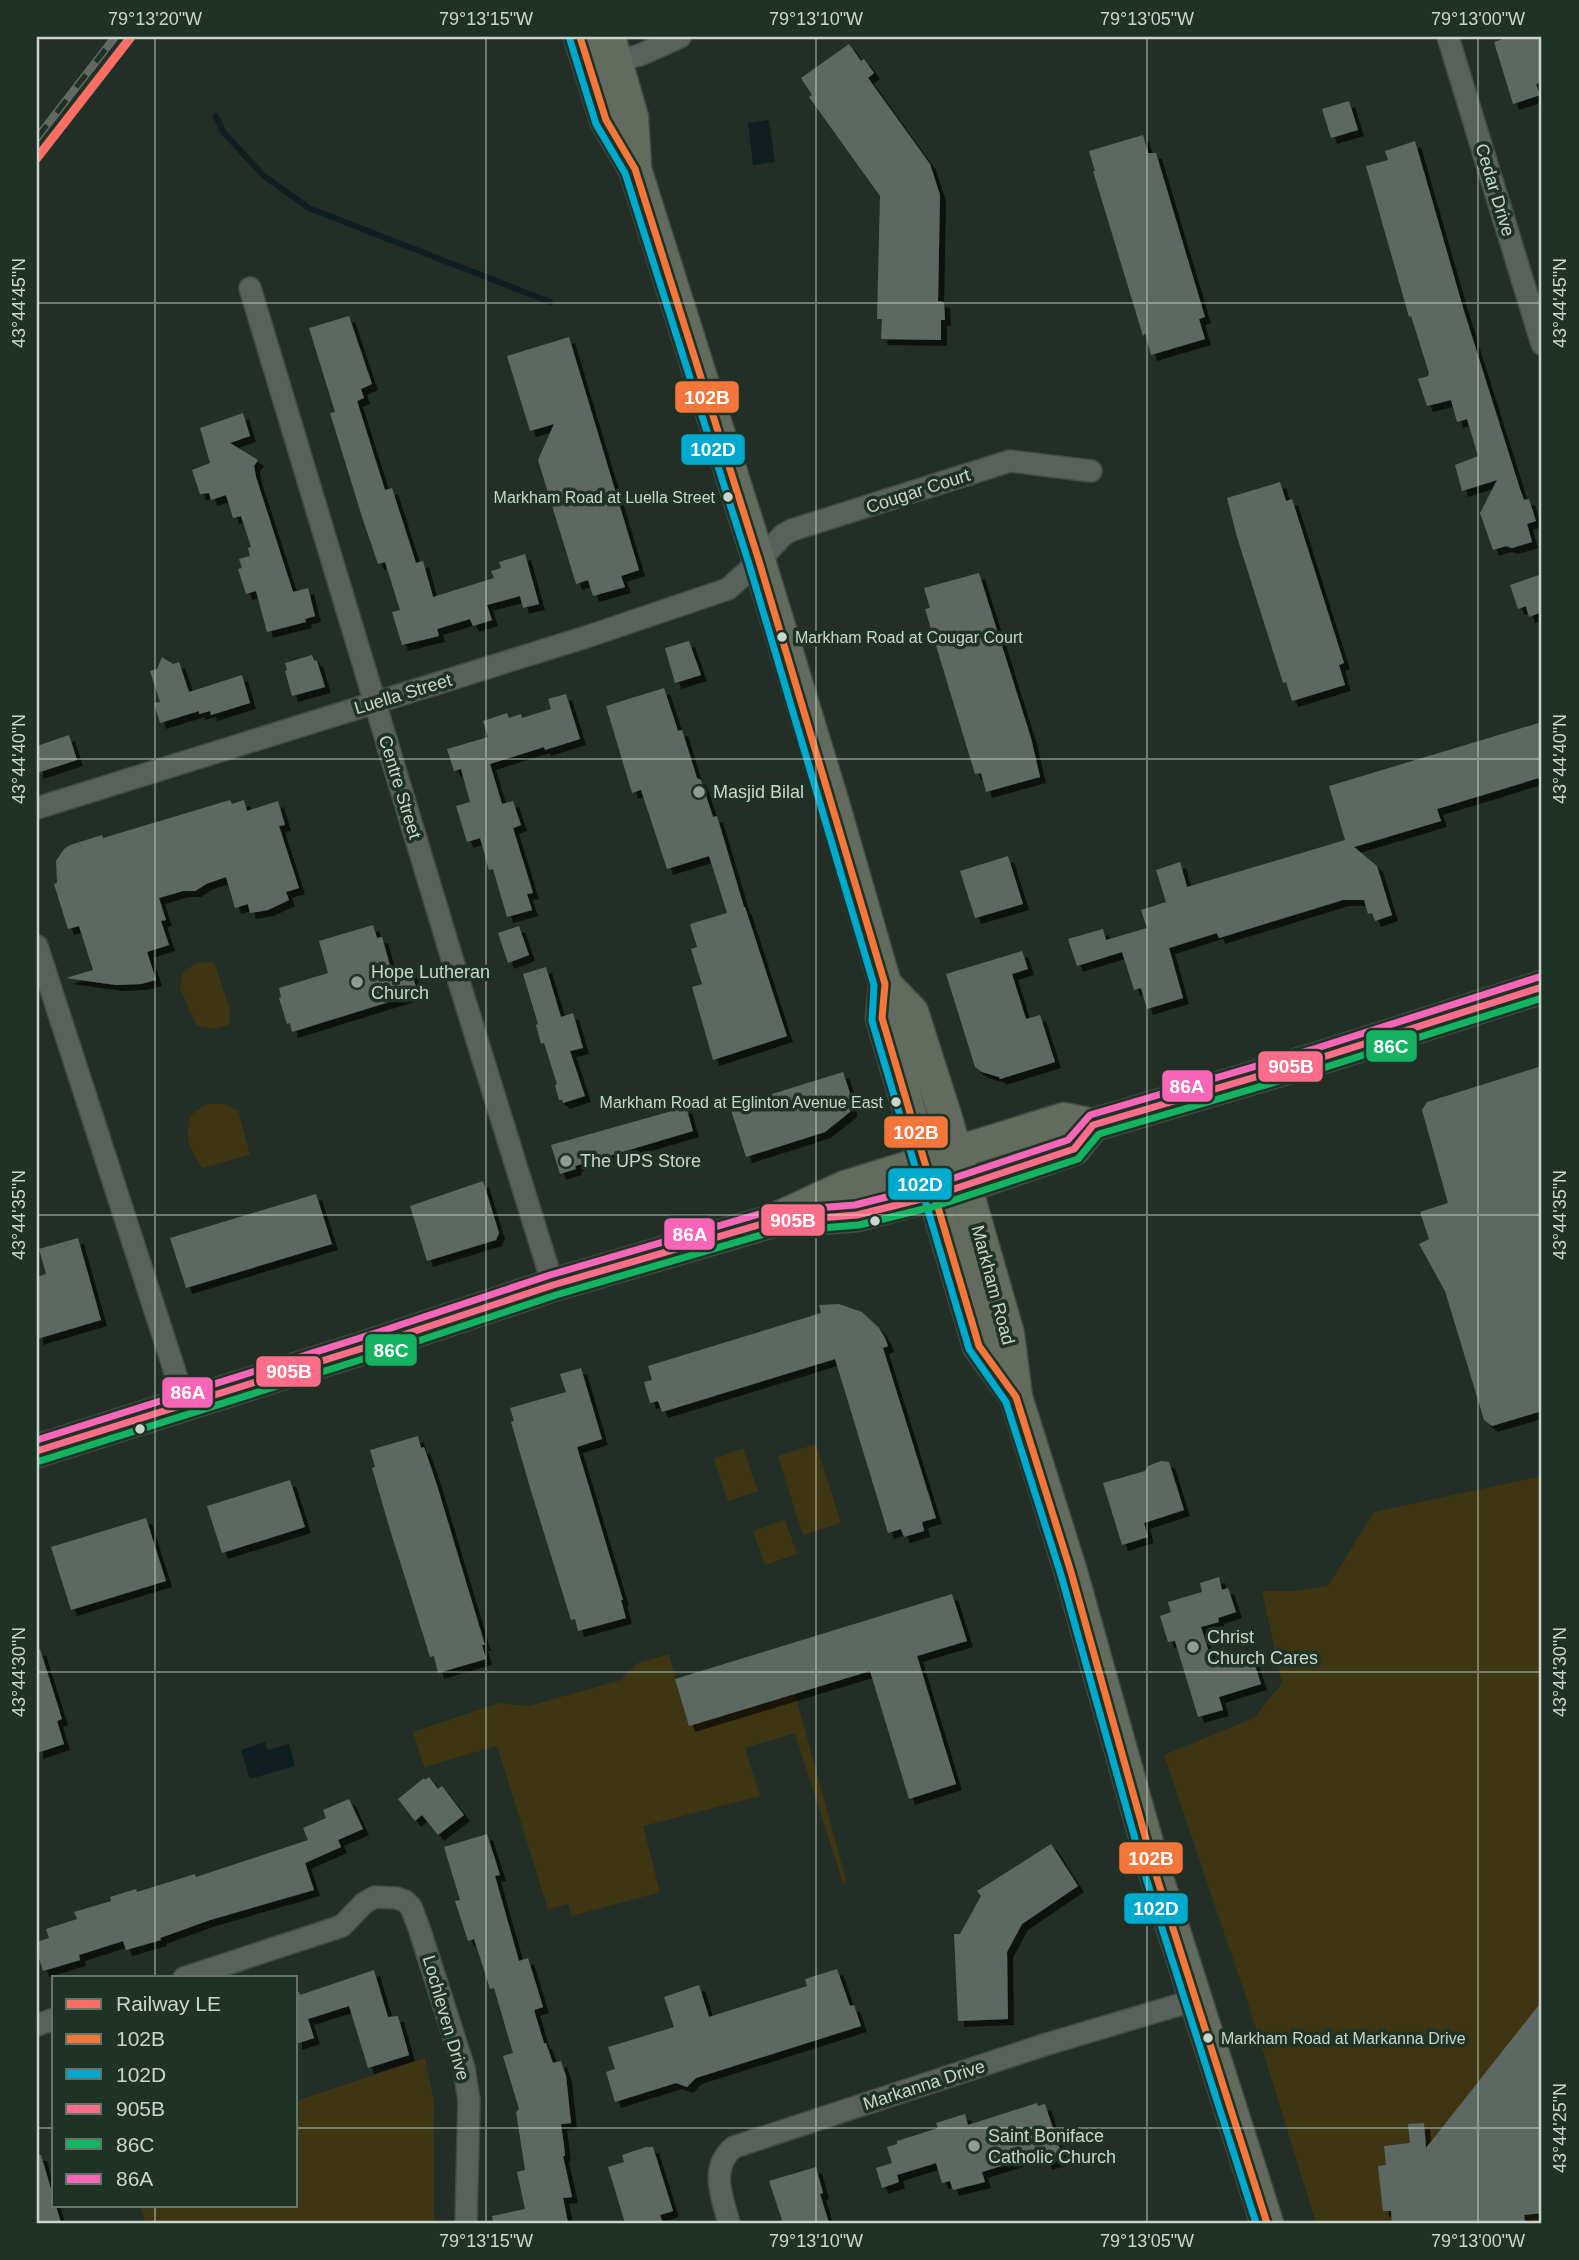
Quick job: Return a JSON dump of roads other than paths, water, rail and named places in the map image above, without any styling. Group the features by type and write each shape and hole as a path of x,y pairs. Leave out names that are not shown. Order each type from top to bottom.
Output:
{"main road":[{"name":"Markham Road","path":"580,37 606,120 635,169 760,562 885,984 882,1018 979,1346 1016,1397"},
{"name":"Markham Road","path":"613,49 632,117 635,169"},
{"name":"Markham Road","path":"885,984 912,1012 956,1153 1008,1334 1016,1397 1071,1572 1156,1875 1267,2223"},
{"path":"37,1451 553,1285 769,1222 845,1187 924,1162 1064,1119 1093,1125 1320,1058 1542,987"},
{"path":"769,1222 857,1215 933,1196 1074,1149 1093,1125"}],"street":[{"path":"613,49 640,55 680,37"},
{"name":"Cedar Drive","path":"1448,37 1542,344"},
{"name":"Centre Street","path":"250,288 553,1285"},
{"name":"Cougar Court","path":"760,562 783,535 792,530 1010,461 1091,471"},
{"name":"Luella Street","path":"37,808 586,637 729,589 760,562"},
{"path":"37,946 186,1402"},
{"name":"Lochleven Drive","path":"190,1976 342,1926 363,1903 375,1897 405,1901 411,1907 419,1928 464,2068 468,2100 466,2223"},
{"name":"Markanna Drive","path":"729,2223 718,2179 720,2164 725,2154 734,2147 1195,2000"}],"waterway":[{"path":"216,116 224,133 264,176 309,208 550,302"}],"railway":[{"path":"37,138 115,37"}],"rail line":[{"name":"LE","path":"37,158 131,37"}],"place":[{"name":"Markham Road at Luella Street","path":"728,497"},
{"name":"Markham Road at Cougar Court","path":"782,637"},
{"name":"Masjid Bilal","path":"699,792"},
{"name":"Hope Lutheran Church","path":"357,982"},
{"name":"Markham Road at Eglinton Avenue East","path":"896,1102"},
{"name":"The UPS Store","path":"566,1161"},
{"name":"Christ Church Cares","path":"1193,1647"},
{"name":"Markham Road at Markanna Drive","path":"1208,2038"},
{"name":"Saint Boniface Catholic Church","path":"974,2146"}]}
